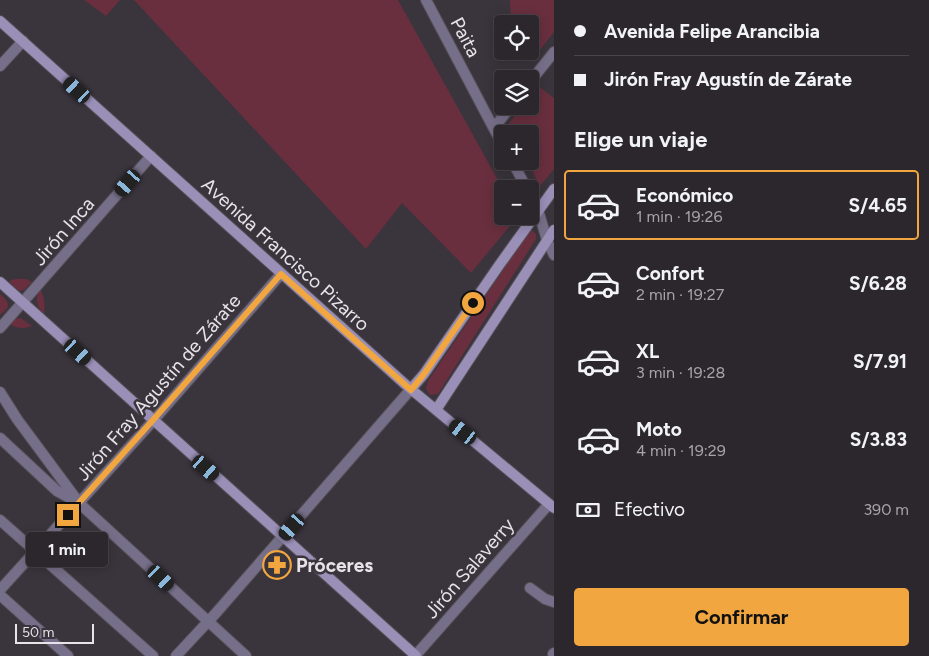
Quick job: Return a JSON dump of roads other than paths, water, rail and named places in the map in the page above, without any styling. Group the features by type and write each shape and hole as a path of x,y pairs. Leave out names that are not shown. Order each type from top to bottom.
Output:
{"main road":[{"name":"Avenida Francisco Pizarro","path":"0,21 411,390 551,506"},
{"path":"539,209 554,189"},
{"path":"411,390 528,225"},
{"path":"436,410 551,247 554,230"},
{"path":"0,282 416,656"}],"street":[{"name":"Paita","path":"426,0 494,128"},
{"path":"0,66 22,41"},
{"path":"539,71 554,52"},
{"path":"496,125 504,115"},
{"name":"Jirón Inca","path":"0,328 151,156"},
{"path":"539,213 551,247"},
{"name":"Jirón Fray Agustín de Zárate","path":"0,590 281,274"},
{"path":"176,656 411,390"},
{"path":"0,392 17,419 79,503 246,656"},
{"path":"0,438 57,491 79,503"},
{"name":"Jirón Salaverry","path":"416,656 551,506"},
{"path":"0,520 153,656"},
{"path":"530,588 545,599 554,602"},
{"path":"0,595 68,656"}],"place":[{"name":"Próceres","path":"277,565"}]}
